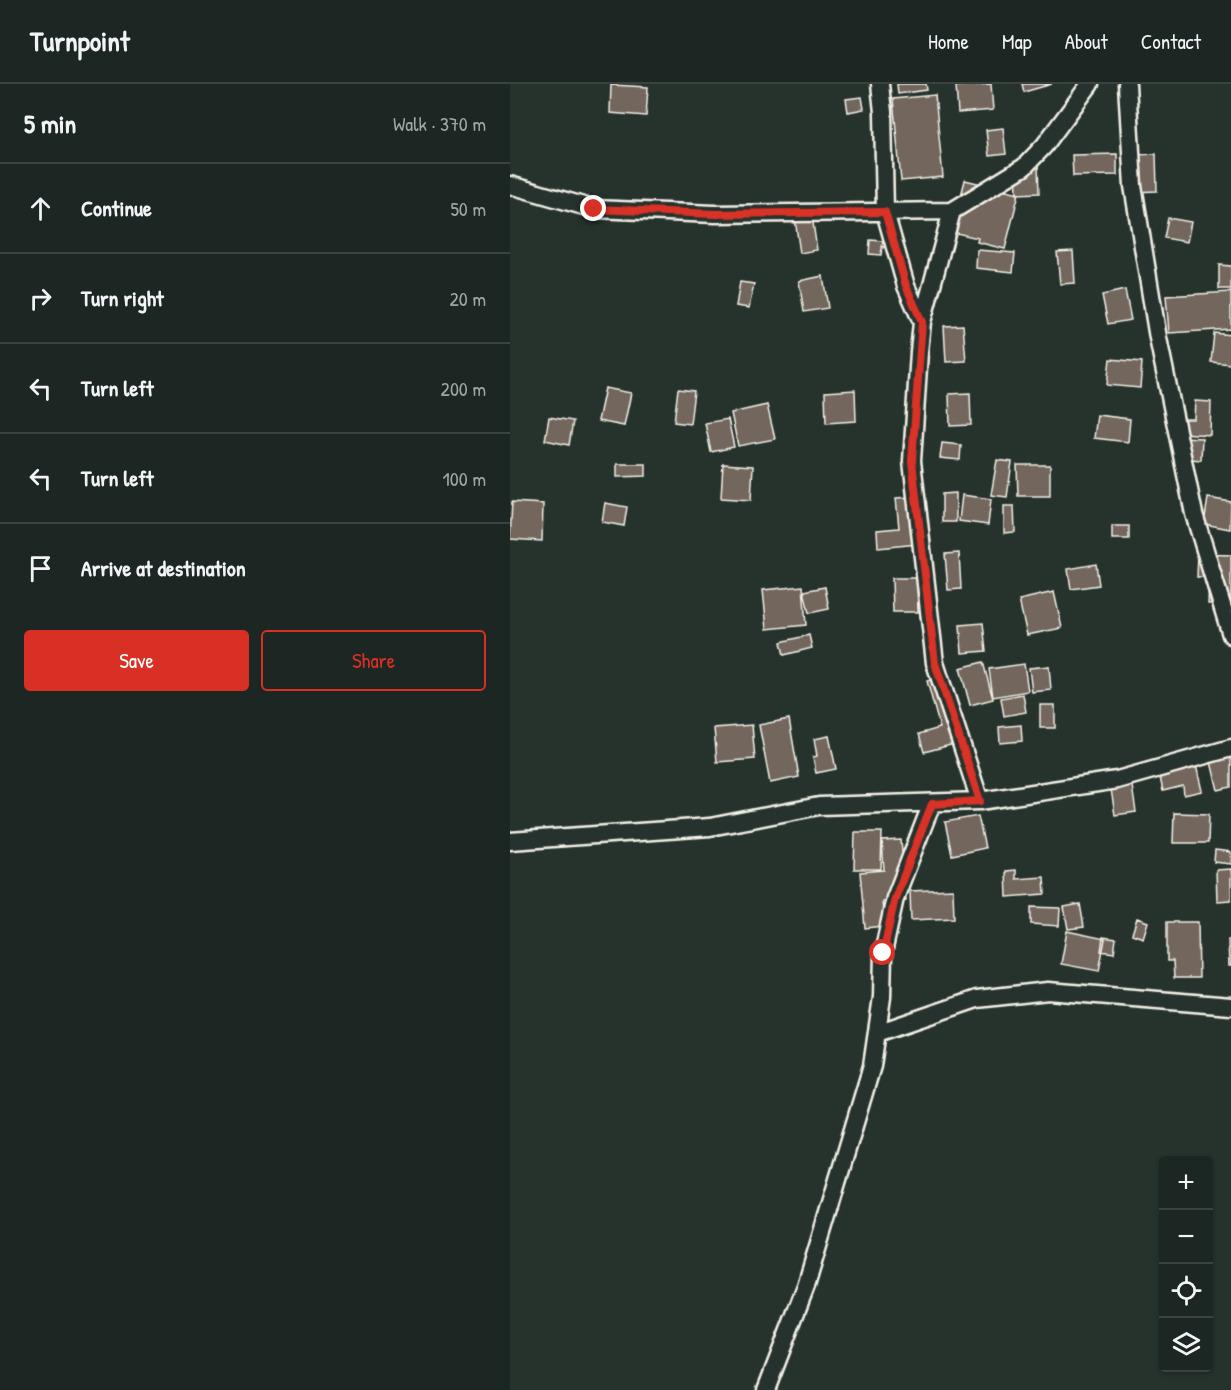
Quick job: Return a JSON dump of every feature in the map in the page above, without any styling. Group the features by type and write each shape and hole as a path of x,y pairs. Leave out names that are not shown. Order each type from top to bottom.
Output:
{"street":[{"path":"880,84 883,112 885,212 906,286 922,322"},
{"path":"510,185 594,209 715,214 952,211 1024,166 1044,146 1090,84"},
{"path":"1127,84 1133,186 1158,338 1194,514 1231,635"},
{"path":"952,211 922,322 912,461 935,663 980,801"},
{"path":"510,841 710,827 819,806 980,801 1117,780 1231,748"},
{"path":"766,1390 806,1286 872,1066 882,997 883,953 895,898 932,804"},
{"path":"877,1033 977,999 1048,991 1231,1006"}],"building":[{"path":"897,84 926,84 927,90 898,94"},
{"path":"991,84 993,110 958,113 956,86"},
{"path":"1022,84 1052,84 1024,92"},
{"path":"611,85 648,87 646,116 610,113"},
{"path":"935,95 943,177 901,181 893,99"},
{"path":"862,97 864,109 848,112 846,99"},
{"path":"1003,128 1006,154 989,156 986,130"},
{"path":"1117,154 1117,175 1073,176 1072,155"},
{"path":"1156,154 1157,191 1134,192 1133,155"},
{"path":"1038,165 1039,193 1017,194 1016,166"},
{"path":"965,180 1019,193 1005,249 977,242 978,238 952,232"},
{"path":"812,216 817,250 800,253 795,219"},
{"path":"1168,218 1191,222 1187,242 1164,238"},
{"path":"870,240 883,241 881,255 869,254"},
{"path":"977,250 1015,253 1013,272 976,268"},
{"path":"1073,251 1075,283 1060,284 1057,252"},
{"path":"1219,265 1231,266 1231,289 1219,289"},
{"path":"823,276 828,308 804,312 799,281"},
{"path":"740,282 754,284 749,308 736,306"},
{"path":"1125,290 1131,320 1108,324 1102,295"},
{"path":"1231,292 1231,329 1169,333 1166,296"},
{"path":"963,325 966,361 946,362 944,326"},
{"path":"1214,333 1231,335 1231,364 1211,362"},
{"path":"1110,359 1142,362 1140,388 1107,385"},
{"path":"605,388 631,393 624,426 598,421"},
{"path":"678,389 694,391 690,424 674,422"},
{"path":"855,390 856,421 826,423 825,392"},
{"path":"970,393 971,425 950,426 949,394"},
{"path":"1195,401 1211,402 1210,435 1182,433 1183,419 1194,419"},
{"path":"767,405 775,439 738,446 731,413"},
{"path":"1097,415 1130,419 1128,442 1094,438"},
{"path":"549,417 573,421 569,445 545,440"},
{"path":"728,419 734,447 711,452 705,423"},
{"path":"1180,437 1202,438 1201,460 1179,458"},
{"path":"942,443 961,445 960,460 940,458"},
{"path":"997,460 1012,462 1007,497 991,495"},
{"path":"617,464 646,464 646,476 617,477"},
{"path":"723,464 753,466 751,500 721,498"},
{"path":"1017,465 1050,465 1050,496 1018,496"},
{"path":"956,493 956,522 942,522 942,494"},
{"path":"962,495 991,499 988,525 959,521"},
{"path":"913,497 918,544 878,548 877,530 899,528 896,498"},
{"path":"1208,498 1231,502 1230,529 1204,524"},
{"path":"512,502 543,504 542,541 510,539"},
{"path":"605,503 627,507 624,526 602,522"},
{"path":"1004,506 1014,506 1015,532 1004,533"},
{"path":"1112,526 1129,526 1129,539 1112,539"},
{"path":"959,553 961,589 948,590 945,554"},
{"path":"1198,554 1231,555 1231,604 1208,604 1209,577 1197,577"},
{"path":"1096,564 1099,585 1071,589 1068,569"},
{"path":"892,578 917,578 918,612 893,612"},
{"path":"803,586 806,625 767,629 763,590"},
{"path":"825,587 829,609 809,613 804,591"},
{"path":"1054,592 1062,628 1027,635 1019,600"},
{"path":"983,623 986,651 962,653 960,625"},
{"path":"809,635 812,648 784,655 781,642"},
{"path":"983,662 993,699 970,705 960,668"},
{"path":"1024,664 1028,691 993,697 989,669"},
{"path":"1049,666 1051,690 1032,692 1029,668"},
{"path":"944,676 962,742 924,752 919,734 940,728 927,681"},
{"path":"1023,694 1026,712 1004,716 1001,698"},
{"path":"1040,705 1055,705 1055,728 1040,728"},
{"path":"789,719 799,777 770,783 759,725"},
{"path":"752,725 755,759 717,762 714,728"},
{"path":"1021,725 1022,741 1000,743 999,727"},
{"path":"829,736 836,769 816,773 813,757 817,756 814,739"},
{"path":"1231,757 1231,787 1218,790 1211,762"},
{"path":"1196,765 1202,791 1184,795 1183,786 1163,791 1159,773"},
{"path":"1130,773 1136,812 1115,815 1109,776"},
{"path":"1174,813 1209,814 1208,843 1173,843"},
{"path":"978,816 985,848 952,855 945,822"},
{"path":"855,832 882,832 881,869 854,869"},
{"path":"901,840 906,900 882,901 884,926 865,928 860,872 884,870 882,841"},
{"path":"1215,850 1231,852 1231,864 1214,862"},
{"path":"1231,869 1231,900 1217,901 1216,870"},
{"path":"1016,870 1016,879 1044,877 1045,894 1007,897 1006,871"},
{"path":"953,889 954,918 911,920 910,891"},
{"path":"1080,904 1084,927 1068,929 1064,907"},
{"path":"1031,907 1060,908 1059,926 1031,924"},
{"path":"1137,918 1148,922 1143,938 1132,934"},
{"path":"1167,922 1198,922 1199,978 1174,978 1173,961 1167,961"},
{"path":"1067,931 1105,939 1099,971 1061,964"},
{"path":"1103,937 1116,939 1114,953 1101,951"},
{"path":"1228,940 1231,940 1231,966 1229,966"}],"route":[{"path":"594,209 715,214 885,212 906,286 922,322 912,461 935,663 980,801 932,804 895,898 883,953"}]}
